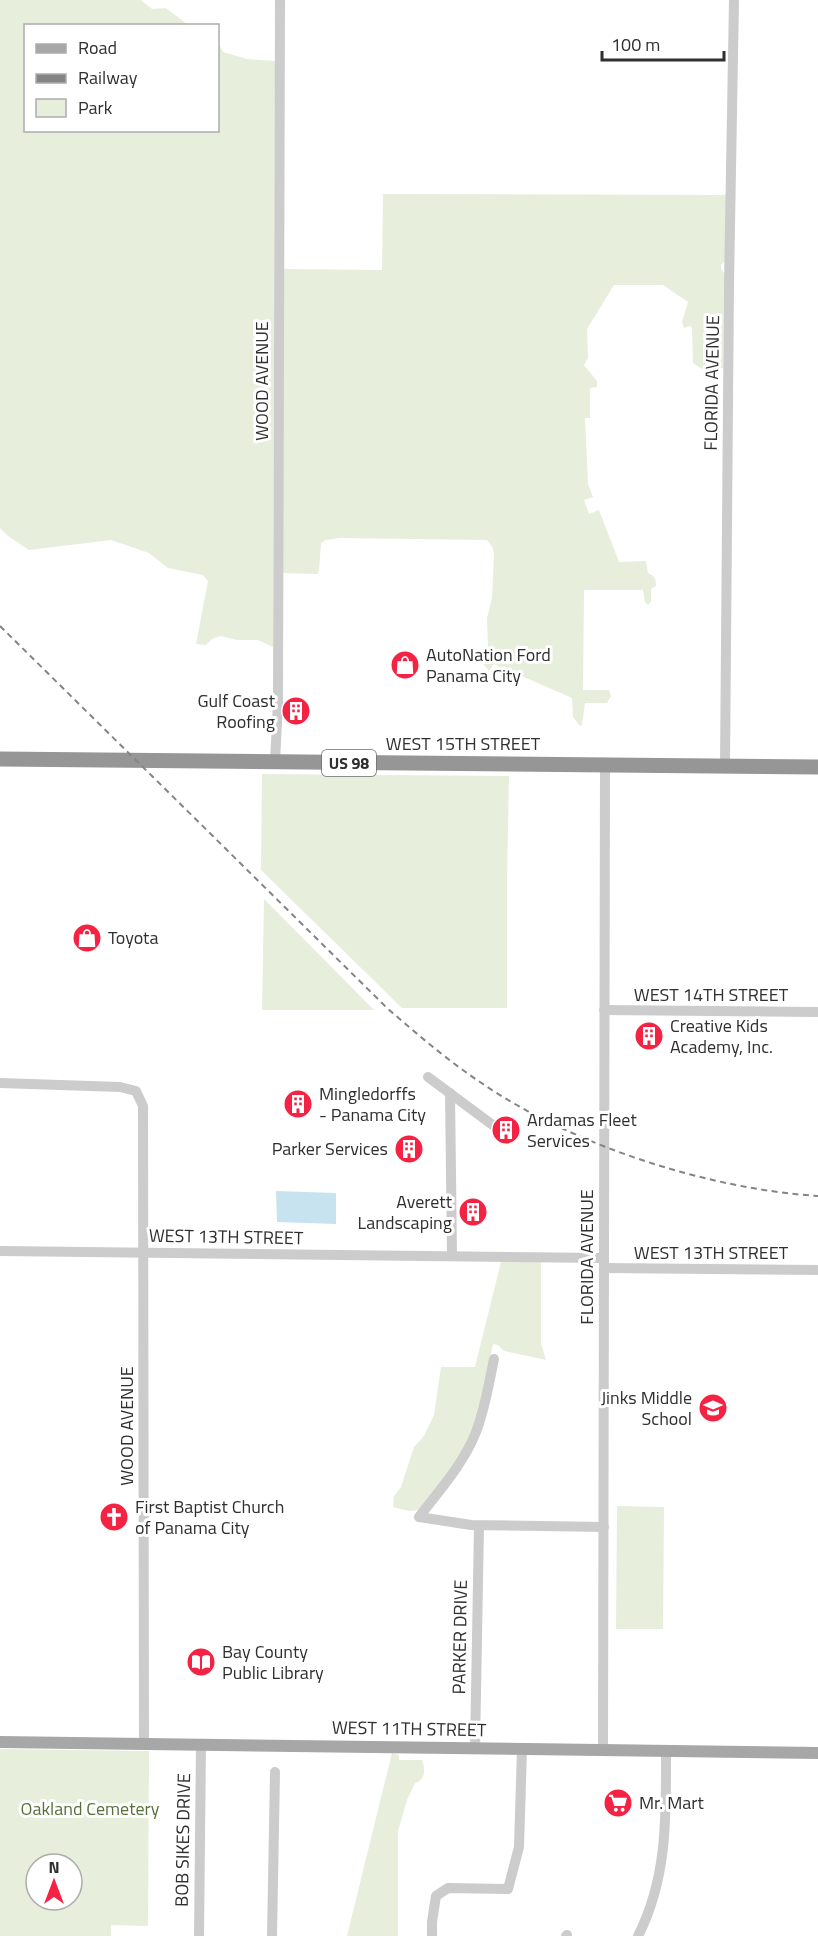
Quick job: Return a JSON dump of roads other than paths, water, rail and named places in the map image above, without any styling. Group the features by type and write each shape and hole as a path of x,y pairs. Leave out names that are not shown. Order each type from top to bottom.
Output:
{"highway":[{"name":"WEST 15TH STREET","path":"0,759 818,767"}],"main road":[{"name":"WEST 11TH STREET","path":"0,1742 818,1752"}],"street":[{"name":"WOOD AVENUE","path":"275,762 278,709 280,0"},
{"name":"FLORIDA AVENUE","path":"725,766 734,0"},
{"name":"FLORIDA AVENUE","path":"603,1750 605,765"},
{"name":"WEST 14TH STREET","path":"604,1010 818,1012"},
{"path":"428,1077 494,1126"},
{"name":"WOOD AVENUE","path":"0,1083 120,1087 136,1090 143,1106 144,1744"},
{"path":"450,1093 452,1256"},
{"name":"WEST 13TH STREET","path":"0,1251 452,1256 818,1270"},
{"path":"494,1359 480,1422 474,1438 419,1517 479,1526 604,1527"},
{"name":"PARKER DRIVE","path":"475,1748 479,1526"},
{"name":"BOB SIKES DRIVE","path":"199,1936 201,1744"},
{"path":"432,1936 436,1896 448,1888 508,1889 519,1847 522,1749"},
{"path":"638,1936 651,1909 661,1870 665,1833 666,1751"},
{"path":"272,1936 275,1772"}],"water":[{"path":"276,1191 336,1193 336,1224 277,1222"}],"railway":[{"path":"0,626 387,1008 468,1074 516,1105 556,1125 642,1160 732,1184 776,1192 818,1196"}],"place":[{"name":"AutoNation Ford Panama City","path":"405,665"},
{"name":"Gulf Coast Roofing","path":"296,711"},
{"name":"Toyota","path":"87,938"},
{"name":"Creative Kids Academy, Inc.","path":"649,1036"},
{"name":"Mingledorffs - Panama City","path":"298,1104"},
{"name":"Ardamas Fleet Services","path":"506,1130"},
{"name":"Parker Services","path":"409,1149"},
{"name":"Averett Landscaping","path":"473,1212"},
{"name":"Jinks Middle School","path":"713,1408"},
{"name":"First Baptist Church of Panama City","path":"114,1517"},
{"name":"Bay County Public Library","path":"201,1662"},
{"name":"Mr. Mart","path":"618,1803"}],"park label":[{"name":"Oakland Cemetery","path":"90,1809"}]}
